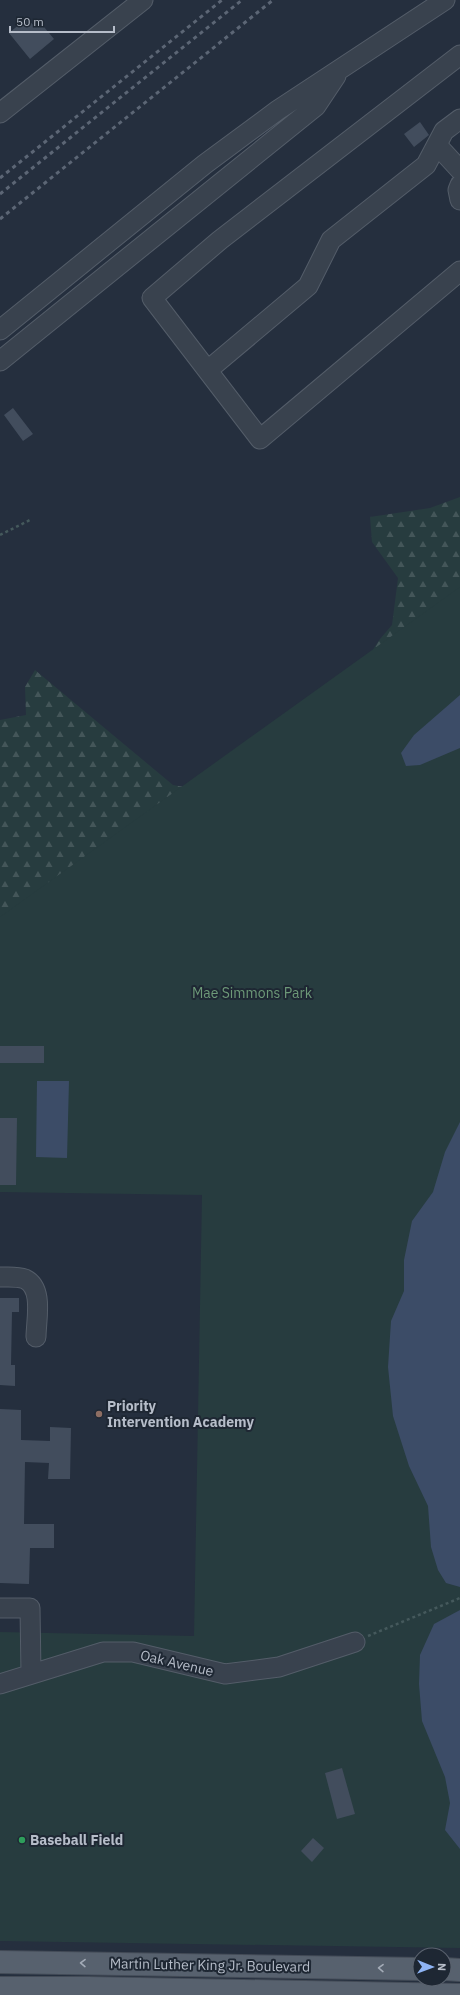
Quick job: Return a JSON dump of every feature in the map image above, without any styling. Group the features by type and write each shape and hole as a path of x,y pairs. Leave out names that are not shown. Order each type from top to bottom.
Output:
{"main road":[{"name":"Martin Luther King Jr. Boulevard","path":"0,1962 412,1969"},
{"name":"Martin Luther King Jr. Boulevard","path":"0,1988 88,1988 446,1995"}],"street":[{"path":"0,112 143,0"},
{"path":"0,330 205,164 278,110 340,69 425,6 445,0"},
{"path":"460,55 220,240 152,298 260,439 460,271"},
{"path":"0,361 316,106 340,69"},
{"path":"208,370 308,286 331,240 426,165 444,131 460,119"},
{"path":"437,145 460,170"},
{"path":"460,185 458,190 460,200"},
{"path":"0,1277 20,1278 30,1282 34,1287 37,1297 36,1337"},
{"path":"0,1608 30,1608 31,1674"},
{"name":"Oak Avenue","path":"0,1684 103,1652 133,1652 225,1674 278,1667 355,1642"}],"path":[{"path":"0,535 30,520"},
{"path":"355,1642 460,1598"}],"green space":[{"path":"460,497 460,689 0,935 0,720 26,715 25,687 35,670 173,785 196,789 360,669 380,639 392,625 398,578 372,542 370,517 430,508"},
{"name":"Mae Simmons Park","path":"460,587 460,1948 0,1941 0,1632 194,1636 202,1195 0,1192 0,917"}],"water":[{"path":"460,695 460,748 420,765 406,766 401,753 414,735"},
{"path":"37,1081 69,1081 67,1158 36,1157"},
{"path":"460,1122 460,1587 446,1583 438,1570 431,1547 428,1506 409,1466 393,1416 388,1367 391,1321 404,1291 404,1260 412,1221 433,1192 445,1152"},
{"path":"460,1610 460,1849 445,1830 450,1803 445,1777 422,1721 419,1684 420,1655 434,1624"}],"building":[{"path":"27,18 34,26 39,21 54,39 30,59 9,33"},
{"path":"420,122 429,135 414,147 404,134"},
{"path":"13,408 33,434 23,441 4,415"},
{"path":"0,1046 44,1046 44,1063 0,1063"},
{"path":"0,1118 17,1118 16,1185 0,1185"},
{"path":"0,1298 19,1298 19,1312 12,1312 11,1365 15,1365 15,1386 0,1385"},
{"name":"Priority Intervention Academy","path":"0,1409 21,1410 21,1440 50,1441 50,1427 71,1428 70,1479 48,1479 49,1463 25,1462 24,1524 54,1524 54,1548 30,1548 29,1584 0,1583"},
{"path":"342,1768 355,1814 337,1819 325,1773"},
{"path":"313,1838 324,1848 312,1862 301,1851"}],"railway":[{"path":"0,178 222,0"},
{"path":"0,194 242,0"},
{"path":"0,219 273,0"}],"place":[{"name":"Priority Intervention Academy","path":"99,1414"},
{"name":"Baseball Field","path":"22,1840"}]}
